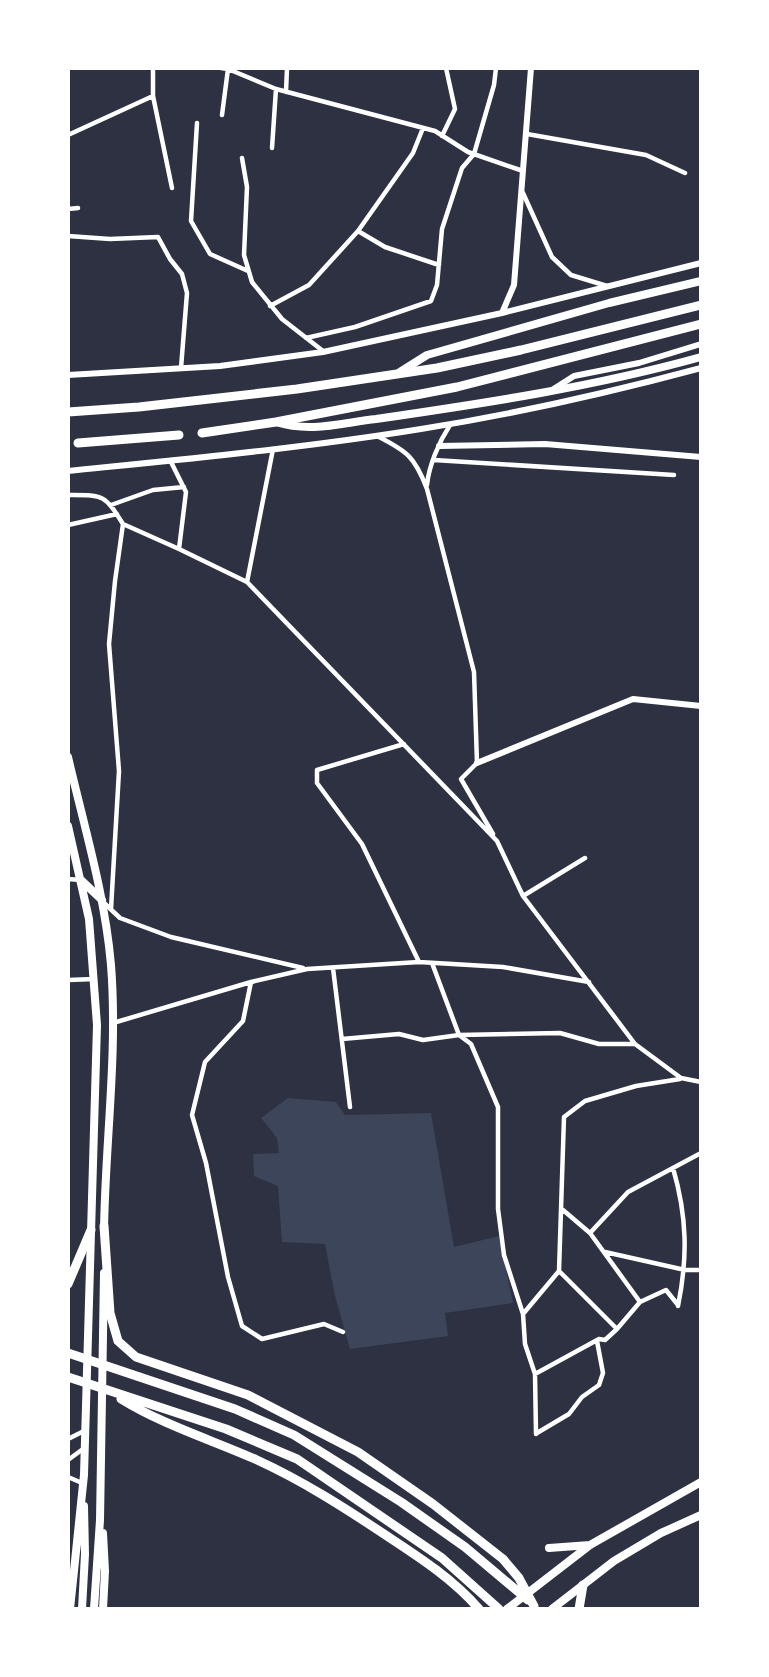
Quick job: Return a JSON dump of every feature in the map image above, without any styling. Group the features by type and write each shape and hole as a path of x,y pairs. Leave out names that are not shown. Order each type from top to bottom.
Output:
{"highway":[{"path":"68,412 284,391 437,368 701,305"},
{"path":"202,433 276,422 457,387 701,324"},
{"path":"78,443 179,435"},
{"path":"104,1226 110,1313 118,1340 136,1357 248,1395 358,1452 503,1559 519,1578 536,1607"},
{"path":"68,1284 91,1230"},
{"path":"68,1353 235,1409 294,1435 465,1547 536,1607"},
{"path":"68,1377 226,1429 297,1459 442,1559 499,1609"},
{"path":"107,1391 132,1406 259,1461 351,1512 416,1555 464,1592 479,1609"},
{"path":"579,1609 583,1585"}],"main road":[{"path":"398,374 427,355 609,303 701,281"},
{"path":"276,422 292,427 324,428 604,383 701,357"},
{"path":"68,757 107,924 113,1024 104,1226 100,1520 93,1609"},
{"path":"68,826 89,919 97,1025 84,1431 85,1554 82,1609"},
{"path":"81,880 102,900"},
{"path":"70,1609 83,1479"},
{"path":"508,1609 590,1545 701,1482"},
{"path":"552,1609 614,1562 661,1533 701,1515"},
{"path":"100,1520 104,1544 103,1609"},
{"path":"549,1548 590,1545"}],"street":[{"path":"153,68 153,96 172,188"},
{"path":"221,68 286,92 423,128 474,154 524,172"},
{"path":"286,92 287,68"},
{"path":"442,136 454,109 446,68"},
{"path":"306,338 355,327 431,302 437,285 442,229 463,168 474,154 494,85 496,68"},
{"path":"502,313 514,285 531,68"},
{"path":"222,115 229,69"},
{"path":"272,148 276,89"},
{"path":"68,135 153,96"},
{"path":"197,123 191,221 210,254 249,271"},
{"path":"270,306 309,285 358,231 413,153 423,128"},
{"path":"527,134 646,155 685,173"},
{"path":"242,158 247,187 244,255 252,282 270,306 323,352"},
{"path":"523,192 552,257 571,275 608,286"},
{"path":"68,209 78,208"},
{"path":"358,231 385,247 439,265"},
{"path":"68,236 110,239 158,237 182,275 187,293 181,369"},
{"path":"68,377 181,369 323,352 502,313 701,263"},
{"path":"544,394 574,376 639,363 701,344"},
{"path":"69,471 273,450 450,424 609,393 701,368"},
{"path":"427,489 428,474 450,424"},
{"path":"375,436 403,449 420,471 427,489 474,672 477,763"},
{"path":"439,446 545,444 701,457"},
{"path":"247,582 273,450"},
{"path":"434,460 674,475"},
{"path":"171,462 186,492 179,549"},
{"path":"111,505 153,490 184,487"},
{"path":"68,495 92,495 107,500 123,524 247,582 497,841"},
{"path":"68,525 117,514"},
{"path":"111,909 119,771 109,644 123,524"},
{"path":"681,1079 635,1044 523,896 497,841 461,779 477,763 634,699 701,706"},
{"path":"404,743 317,769 317,783 362,844 419,962"},
{"path":"523,896 585,858"},
{"path":"68,879 81,880"},
{"path":"102,900 120,918 171,937 307,969"},
{"path":"113,1024 251,982 307,969 419,962 503,967 590,983"},
{"path":"432,963 459,1035 471,1044 498,1107 498,1209 504,1255 523,1314 525,1344 536,1374 536,1434 569,1414 582,1396 599,1385 603,1373 597,1341"},
{"path":"333,968 350,1107"},
{"path":"68,980 95,979"},
{"path":"251,982 243,1021 205,1062 192,1115 206,1163 228,1277 242,1326 262,1339 324,1324 343,1332"},
{"path":"342,1039 399,1034 423,1040 459,1035 560,1033 599,1044 635,1044"},
{"path":"523,1314 559,1271 564,1117 585,1101 636,1086 681,1079 701,1082"},
{"path":"590,1233 628,1192 701,1153"},
{"path":"536,1374 597,1341 605,1340 640,1302 666,1290 678,1306 685,1270 685,1227 673,1168"},
{"path":"563,1209 590,1233 640,1302"},
{"path":"604,1252 685,1270 701,1270"},
{"path":"559,1271 617,1329"},
{"path":"68,1439 84,1431"},
{"path":"68,1460 84,1449"},
{"path":"68,1477 83,1479"}],"shaded area":[{"path":"288,1098 336,1102 345,1115 431,1113 454,1247 499,1236 513,1303 445,1313 448,1336 350,1349 335,1296 325,1244 282,1242 278,1186 254,1176 253,1154 279,1153 277,1138 261,1118"}]}
